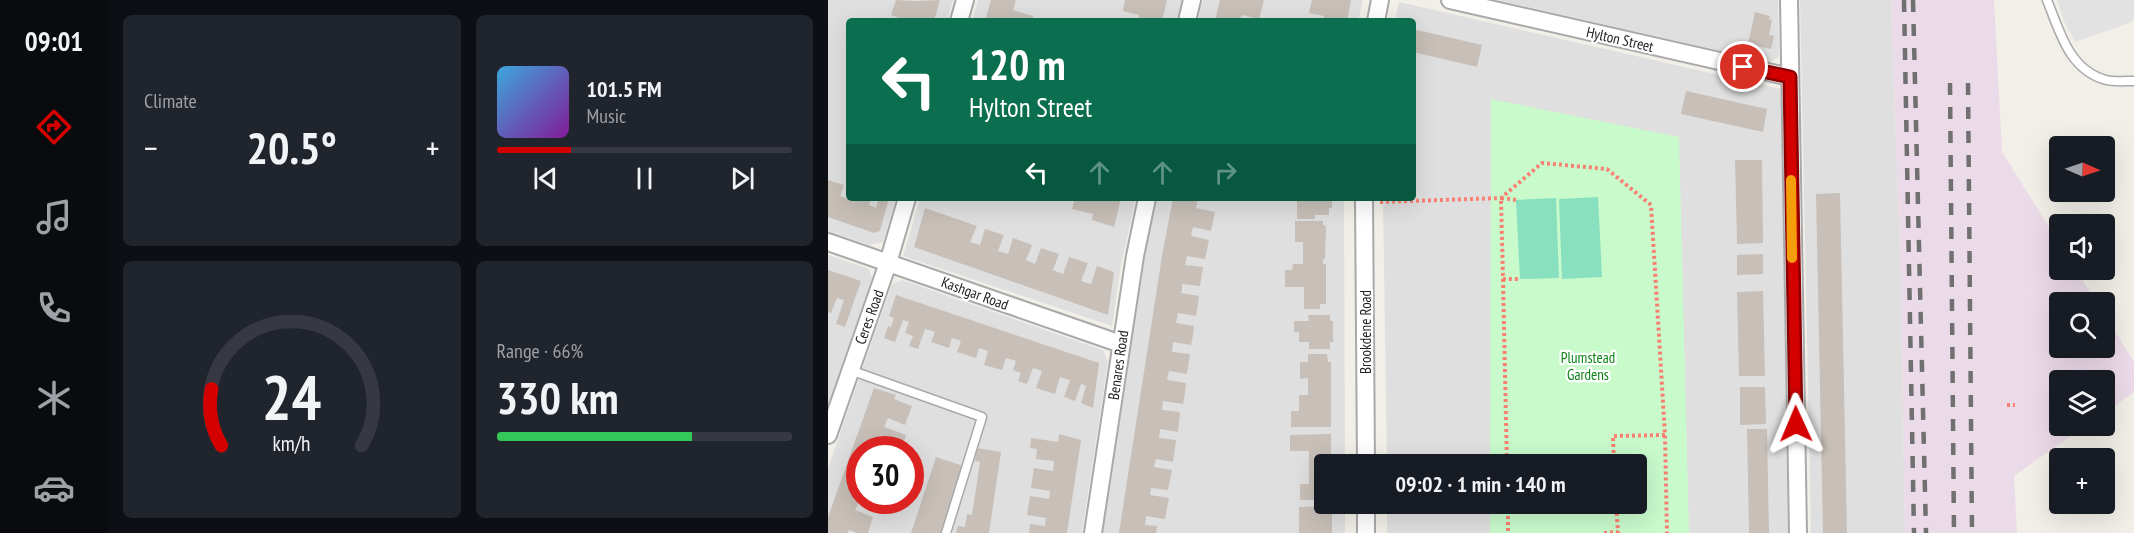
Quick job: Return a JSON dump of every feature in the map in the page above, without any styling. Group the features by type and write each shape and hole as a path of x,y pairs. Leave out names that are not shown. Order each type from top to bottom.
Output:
{"street":[{"path":"959,18 965,0"},
{"path":"1188,18 1192,0"},
{"path":"1377,18 1380,0"},
{"name":"Hylton Street","path":"1450,0 1790,77"},
{"path":"1789,0 1798,533"},
{"name":"Ceres Road","path":"830,425 888,263 906,201"},
{"name":"Benares Road","path":"1093,533 1135,255 1146,201"},
{"name":"Brookdene Road","path":"1364,201 1366,454"},
{"name":"Kashgar Road","path":"828,242 1121,344"},
{"path":"1366,514 1366,533"}],"lane":[{"path":"2047,0 2065,45 2078,64 2091,75 2108,80 2134,81"},
{"path":"850,370 982,417 946,533"}],"path":[{"path":"1501,198 1542,163 1607,169 1651,205 1665,435 1667,533"},
{"path":"1416,199 1501,198 1516,200"},
{"path":"1501,198 1507,454"},
{"path":"1503,279 1520,279"},
{"path":"2007,405 2015,405"},
{"path":"1614,454 1613,436 1665,435"},
{"path":"1508,514 1508,533"},
{"path":"1604,533 1618,532 1617,514"}],"shaded area":[{"path":"828,0 953,0 948,18 846,18 846,201 895,201 883,242 870,245 828,231"},
{"path":"978,0 1182,0 1178,18 973,18"},
{"path":"1203,0 1363,0 1359,18 1199,18"},
{"path":"1497,0 1778,0 1779,57 1770,62"},
{"path":"1800,0 1891,0 1901,280 1905,533 1811,533"},
{"path":"1891,0 1994,0 2002,152 2049,227 2049,280 2082,280 2090,292 2049,292 2049,358 2115,358 2115,331 2134,362 2134,392 2115,406 2115,370 2049,370 2049,436 2071,436 2054,448 2049,448 2049,451 2014,476 2017,533 1905,533 1901,280"},
{"path":"2057,0 2134,0 2134,19 2129,23 2075,42 2064,21"},
{"path":"1399,2 1781,89 1788,533 1387,533 1387,514 1647,514 1647,454 1387,454 1383,201 1416,201 1416,18 1396,18"},
{"path":"919,201 1135,201 1121,265 1112,326 903,256"},
{"path":"1156,201 1344,201 1345,454 1314,454 1314,514 1345,514 1345,533 1102,533 1142,266"},
{"path":"828,255 869,269 872,279 828,405"},
{"path":"902,280 1103,350 1108,362 1082,533 828,533 828,468 892,284"}],"green space":[{"name":"Plumstead Gardens","path":"1491,99 1679,137 1689,533 1490,533 1490,514 1647,514 1647,454 1490,454"},
{"path":"1598,197 1602,277 1562,279 1559,199"},
{"path":"1556,198 1559,278 1520,279 1516,200"}],"building":[{"path":"896,0 940,0 935,18 900,18 891,15"},
{"path":"991,0 1016,0 1013,10 1033,16 1033,18 986,18"},
{"path":"1125,0 1167,0 1163,18 1138,18 1139,15 1123,11"},
{"path":"1220,0 1264,0 1259,18 1242,15 1241,18 1216,18"},
{"path":"1312,0 1351,0 1348,18 1324,18 1324,16 1309,13"},
{"path":"1755,12 1770,16 1769,19 1772,20 1769,35 1774,36 1771,49 1748,44"},
{"path":"1416,30 1482,45 1477,67 1416,53"},
{"path":"1686,91 1767,109 1763,132 1681,114"},
{"path":"1735,160 1762,160 1763,243 1737,244"},
{"path":"828,180 844,185 840,196 846,198 846,201 870,201 869,205 876,208 878,201 888,201 880,231 874,233 828,217"},
{"path":"1840,193 1847,533 1823,533 1816,194"},
{"path":"1074,201 1120,201 1114,227 1092,220 1093,214 1072,209"},
{"path":"1172,201 1197,201 1196,208 1215,212 1211,231 1193,227 1192,231 1191,236 1209,240 1205,259 1187,256 1185,265 1203,267 1200,286 1182,284 1181,293 1199,296 1196,316 1178,313 1176,323 1194,326 1191,345 1173,342 1172,352 1190,354 1187,374 1169,371 1167,380 1186,383 1183,404 1163,401 1162,410 1180,412 1178,432 1160,429 1159,438 1176,440 1173,462 1156,459 1154,467 1172,470 1168,490 1151,488 1150,495 1169,498 1165,519 1146,516 1145,525 1157,526 1156,533 1119,533"},
{"path":"1297,201 1332,201 1329,215 1315,215 1315,219 1297,219"},
{"path":"925,208 977,226 970,242 980,245 985,229 1004,235 998,251 1008,254 1013,238 1032,245 1026,260 1035,264 1041,248 1059,254 1053,270 1063,274 1069,257 1088,263 1081,281 1091,284 1097,266 1114,272 1108,315 914,247"},
{"path":"1295,221 1323,221 1323,225 1326,226 1323,264 1326,264 1326,304 1320,304 1320,309 1304,309 1304,287 1285,287 1285,270 1292,270 1293,264 1303,264 1303,242 1295,242"},
{"path":"1763,254 1763,274 1737,275 1737,255"},
{"path":"828,270 861,281 845,327 836,324 844,300 837,298 831,313 828,312"},
{"path":"1763,291 1765,376 1739,376 1737,292"},
{"path":"896,295 1099,363 1093,408 1081,403 1086,386 1081,384 1075,401 1064,397 1070,380 1060,377 1055,394 1036,388 1042,371 1033,368 1027,384 1018,381 1021,373 1013,370 1016,361 1006,358 1002,370 984,365 988,351 979,348 976,358 957,352 961,341 952,338 949,348 931,342 935,332 925,329 918,349 909,346 913,336 905,333 909,322 903,320 895,342 884,338 894,318 889,316"},
{"path":"1308,315 1330,315 1330,321 1333,321 1333,342 1330,342 1330,349 1309,349 1309,342 1299,342 1299,332 1294,332 1294,321 1309,321"},
{"path":"1308,354 1327,354 1328,362 1331,362 1331,427 1291,427 1291,411 1299,411 1299,395 1308,395 1308,378 1300,379 1300,362 1308,362"},
{"path":"1740,387 1765,387 1766,424 1740,425"},
{"path":"874,388 896,395 894,399 912,406 905,425 888,418 884,427 906,436 857,436"},
{"path":"1747,429 1767,429 1769,533 1749,533"},
{"path":"1059,434 1081,440 1067,533 1029,533 1030,524 1045,526 1046,518 1027,515 1030,496 1049,499 1050,491 1031,488 1034,468 1053,471 1054,461 1036,459 1037,449 1030,448 1031,438 1058,442"},
{"path":"1331,434 1331,454 1314,454 1314,500 1300,500 1300,484 1309,484 1309,451 1290,451 1290,435"},
{"path":"977,448 1001,452 989,533 956,533 958,526 965,527 967,514 972,515 980,462 975,461"},
{"path":"936,457 963,466 941,533 911,533 917,514 924,514 924,493"},
{"path":"846,467 846,514 865,514 873,517 868,533 849,530 848,533 828,533 828,517"},
{"path":"1299,507 1314,507 1314,514 1332,514 1332,533 1299,533"}],"railway":[{"path":"1904,0 1914,533"},
{"path":"1913,0 1926,533"},
{"path":"1950,83 1954,533"},
{"path":"1968,83 1972,533"}],"slow traffic":[{"path":"1791,180 1792,258"}],"route":[{"path":"1743,67 1790,77 1796,424"}]}
